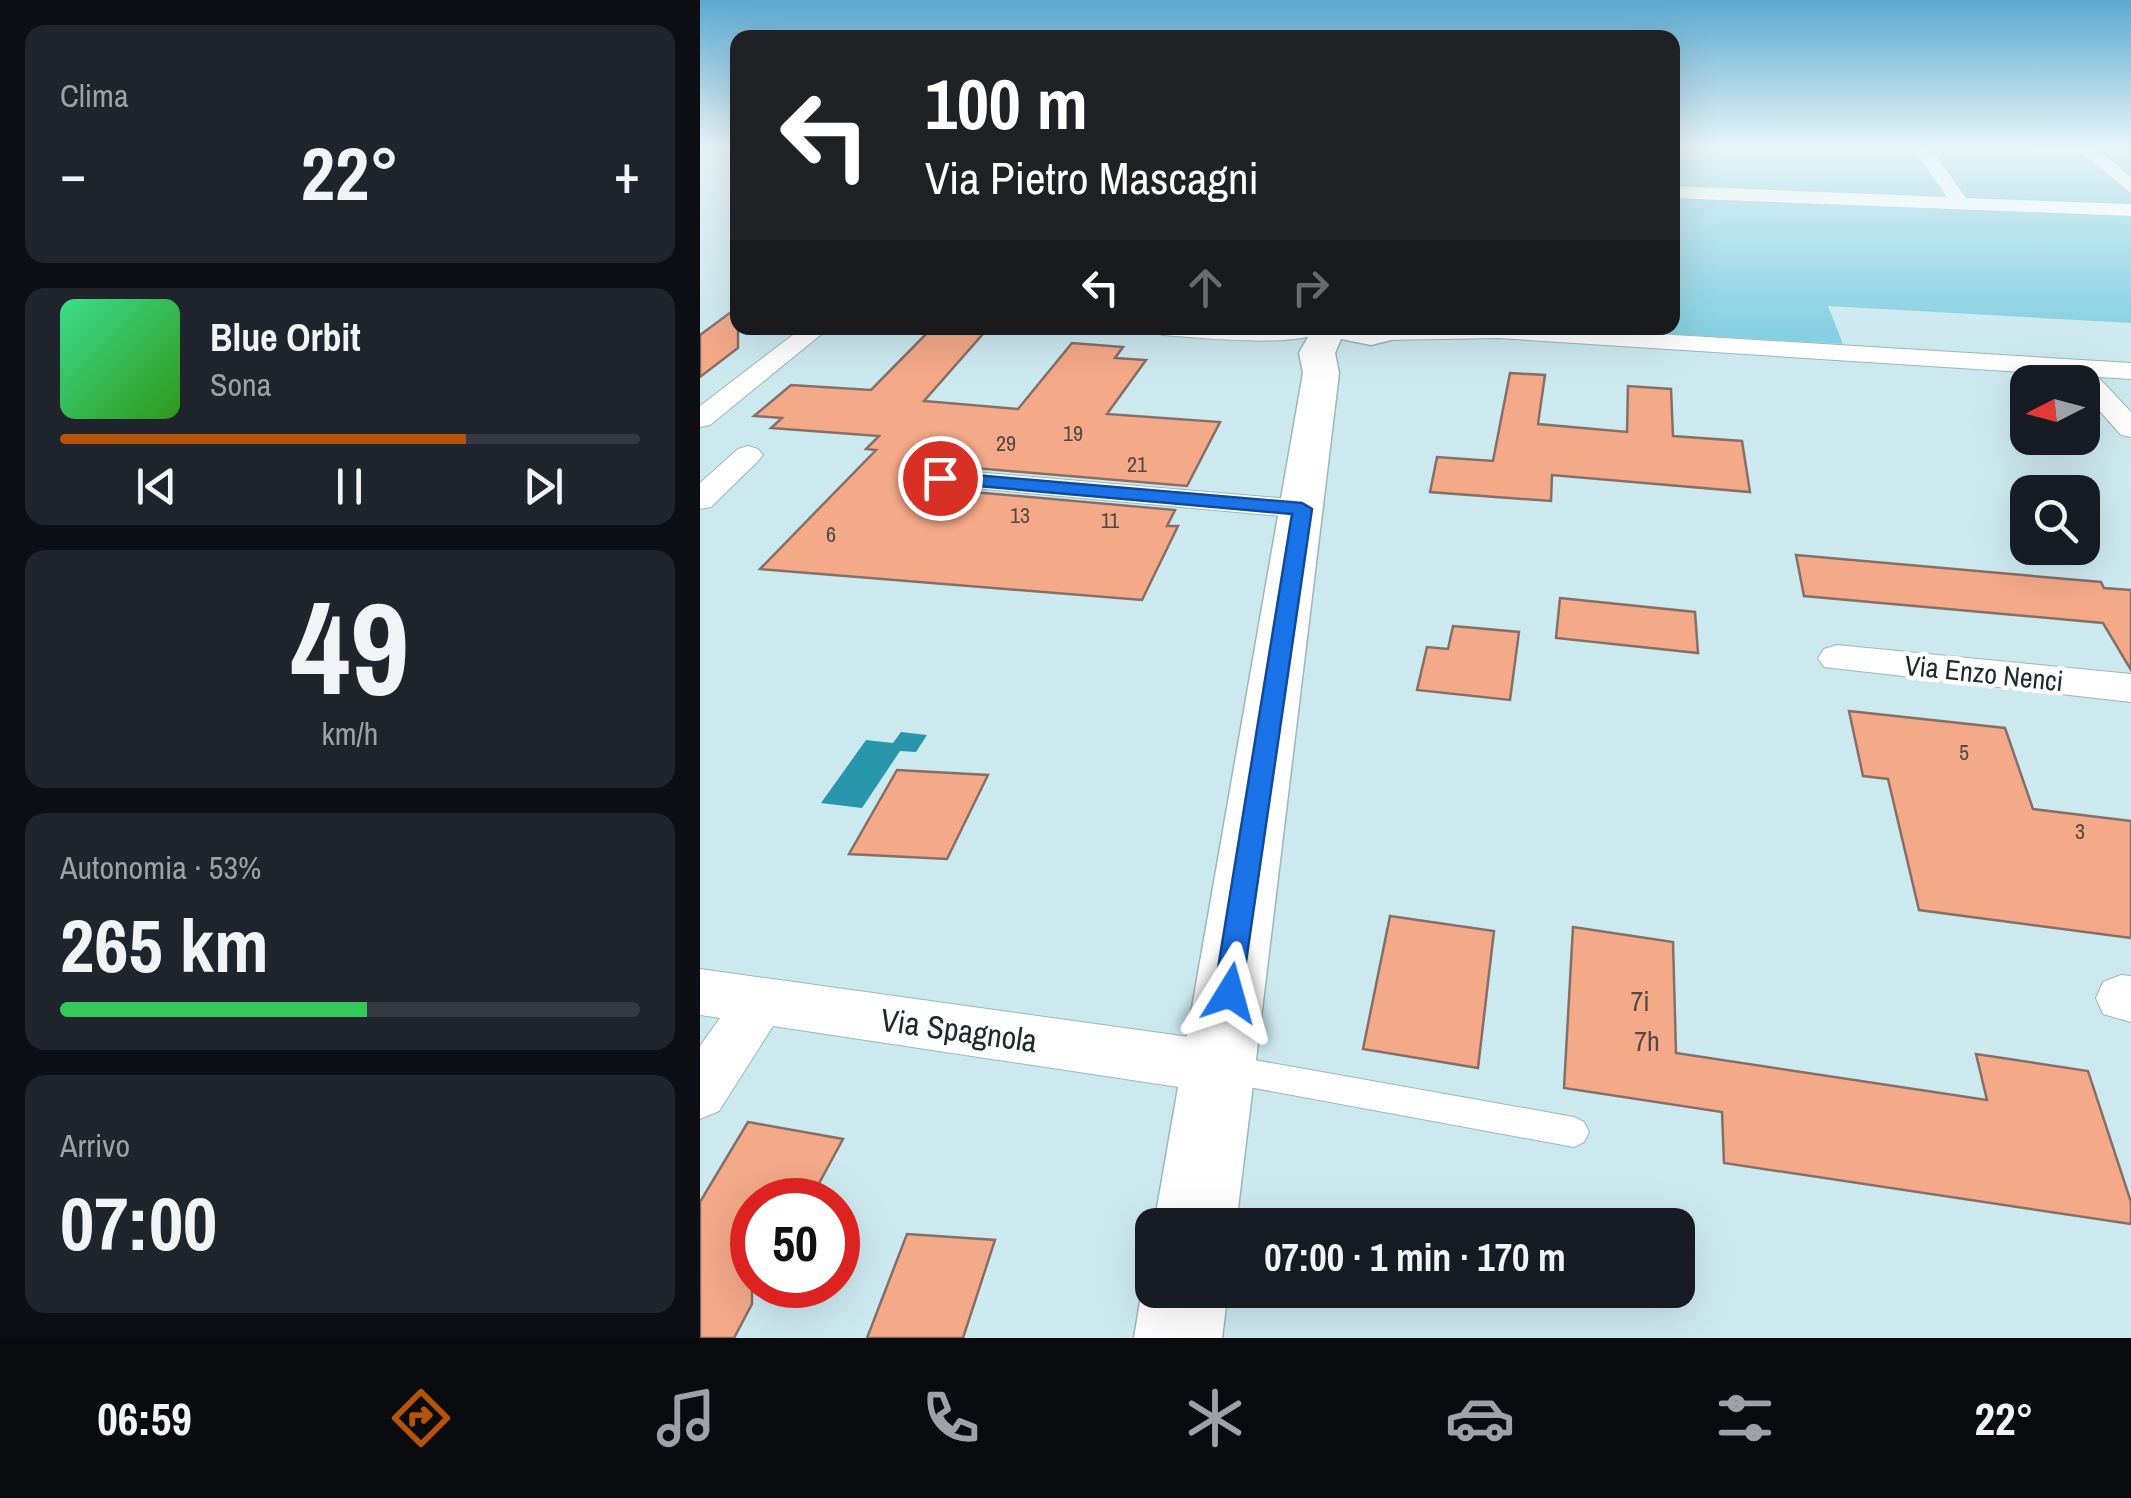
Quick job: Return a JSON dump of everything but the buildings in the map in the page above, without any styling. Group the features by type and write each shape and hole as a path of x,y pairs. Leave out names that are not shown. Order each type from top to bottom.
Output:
{"main road":[{"path":"1325,339 1337,352 1378,335"},
{"path":"1197,1208 1325,339"},
{"path":"1178,1338 1182,1308"}],"street":[{"path":"700,418 809,335"},
{"path":"1276,335 1325,339"},
{"path":"1583,335 2044,365"},
{"path":"2100,369 2131,371"},
{"path":"2100,395 2131,429"},
{"path":"700,500 748,455"},
{"path":"940,478 1302,509"},
{"name":"Via Enzo Nenci","path":"1837,658 2131,688"},
{"name":"Via Spagnola","path":"700,992 1218,1067"},
{"path":"700,1092 761,1002"}],"lane":[{"path":"1218,1067 1574,1132"}],"shaded area":[{"path":"1680,209 2131,209 2131,323 1828,306 1843,344 1680,335"},
{"path":"901,732 927,735 916,752 900,751 862,808 821,803 866,740 893,743"}],"route":[{"path":"940,478 1302,509 1230,993"}]}
